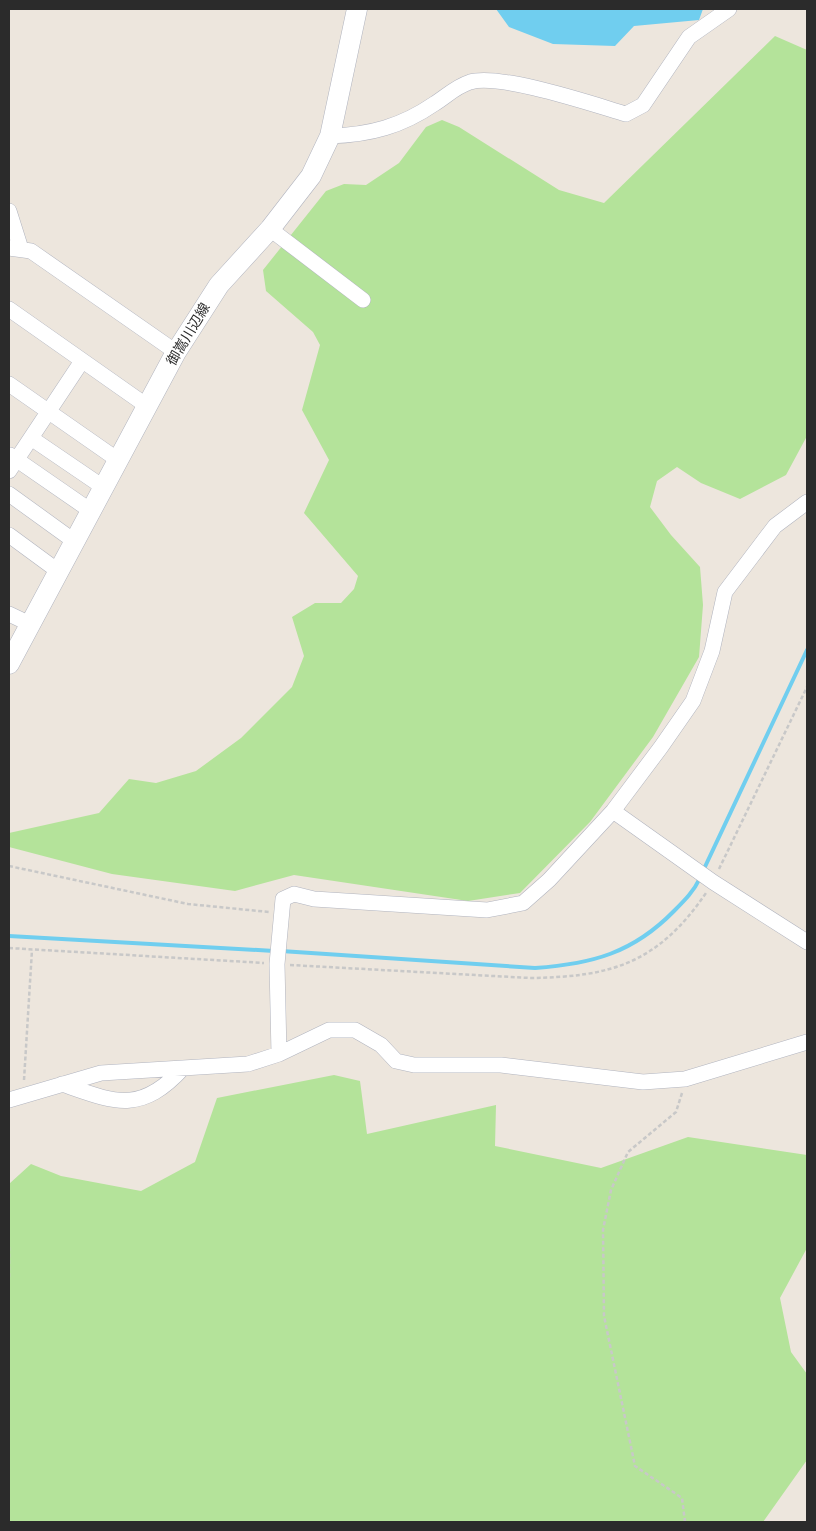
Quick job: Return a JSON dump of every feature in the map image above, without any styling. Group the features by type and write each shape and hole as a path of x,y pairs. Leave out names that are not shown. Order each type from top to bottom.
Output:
{"main road":[{"name":"御嵩川辺線","path":"9,664 176,352 219,284 270,229 311,176 330,136 357,9"}],"street":[{"path":"330,136 352,135 394,126 435,104 455,88 472,81 491,81 529,87 626,114 643,105 689,37 729,9"},
{"path":"9,211 15,248 31,251 176,352"},
{"path":"270,229 363,300"},
{"path":"9,309 147,406"},
{"path":"82,360 31,438 11,462 91,511"},
{"path":"9,384 49,410 118,460"},
{"path":"31,438 103,487"},
{"path":"9,494 74,541"},
{"path":"279,1054 277,964 283,899 294,894 314,899 487,910 523,903 549,880 613,811 693,702 712,651 725,592 775,526 807,502"},
{"path":"9,535 58,571"},
{"path":"9,614 30,624"},
{"path":"613,811 713,882 807,942"},
{"path":"16,1098 101,1073 248,1064 279,1054 329,1030 355,1030 381,1045 396,1060 414,1066 502,1065 643,1082 685,1079 807,1042"},
{"path":"62,1084 108,1100 136,1101 173,1078 182,1068"}],"path":[{"path":"9,948 530,978 567,978 608,971 641,958 667,938 688,918 713,882 807,687"},
{"path":"9,866 188,904 281,913"},
{"path":"16,1098 32,950"},
{"path":"685,1079 676,1112 628,1152 611,1190 604,1230 604,1316 635,1466 682,1498 685,1522"},
{"path":"9,1247 9,1277"}],"green space":[{"path":"775,36 807,50 807,436 786,475 740,499 701,483 677,467 657,481 650,507 671,535 700,567 703,605 699,657 653,737 590,822 520,893 468,901 294,875 235,891 112,874 9,847 9,833 99,813 129,779 156,783 196,771 241,738 292,687 304,656 292,617 315,603 341,603 354,589 358,576 304,513 329,460 302,410 320,345 313,332 266,291 263,270 326,191 344,184 366,185 399,163 426,127 442,120 459,127 559,190 604,203"},
{"path":"334,1075 360,1081 367,1134 496,1105 495,1146 601,1168 688,1137 807,1155 807,1248 780,1298 791,1352 807,1374 807,1460 763,1522 9,1522 9,1184 31,1164 61,1176 141,1191 195,1162 217,1098"}],"water":[{"path":"496,9 703,9 699,20 634,26 615,46 553,44 509,27"}],"waterway":[{"path":"703,871 807,650"},
{"path":"281,951 535,968 575,963 610,954 643,937 682,903 700,878"},
{"path":"9,936 274,951"}]}
